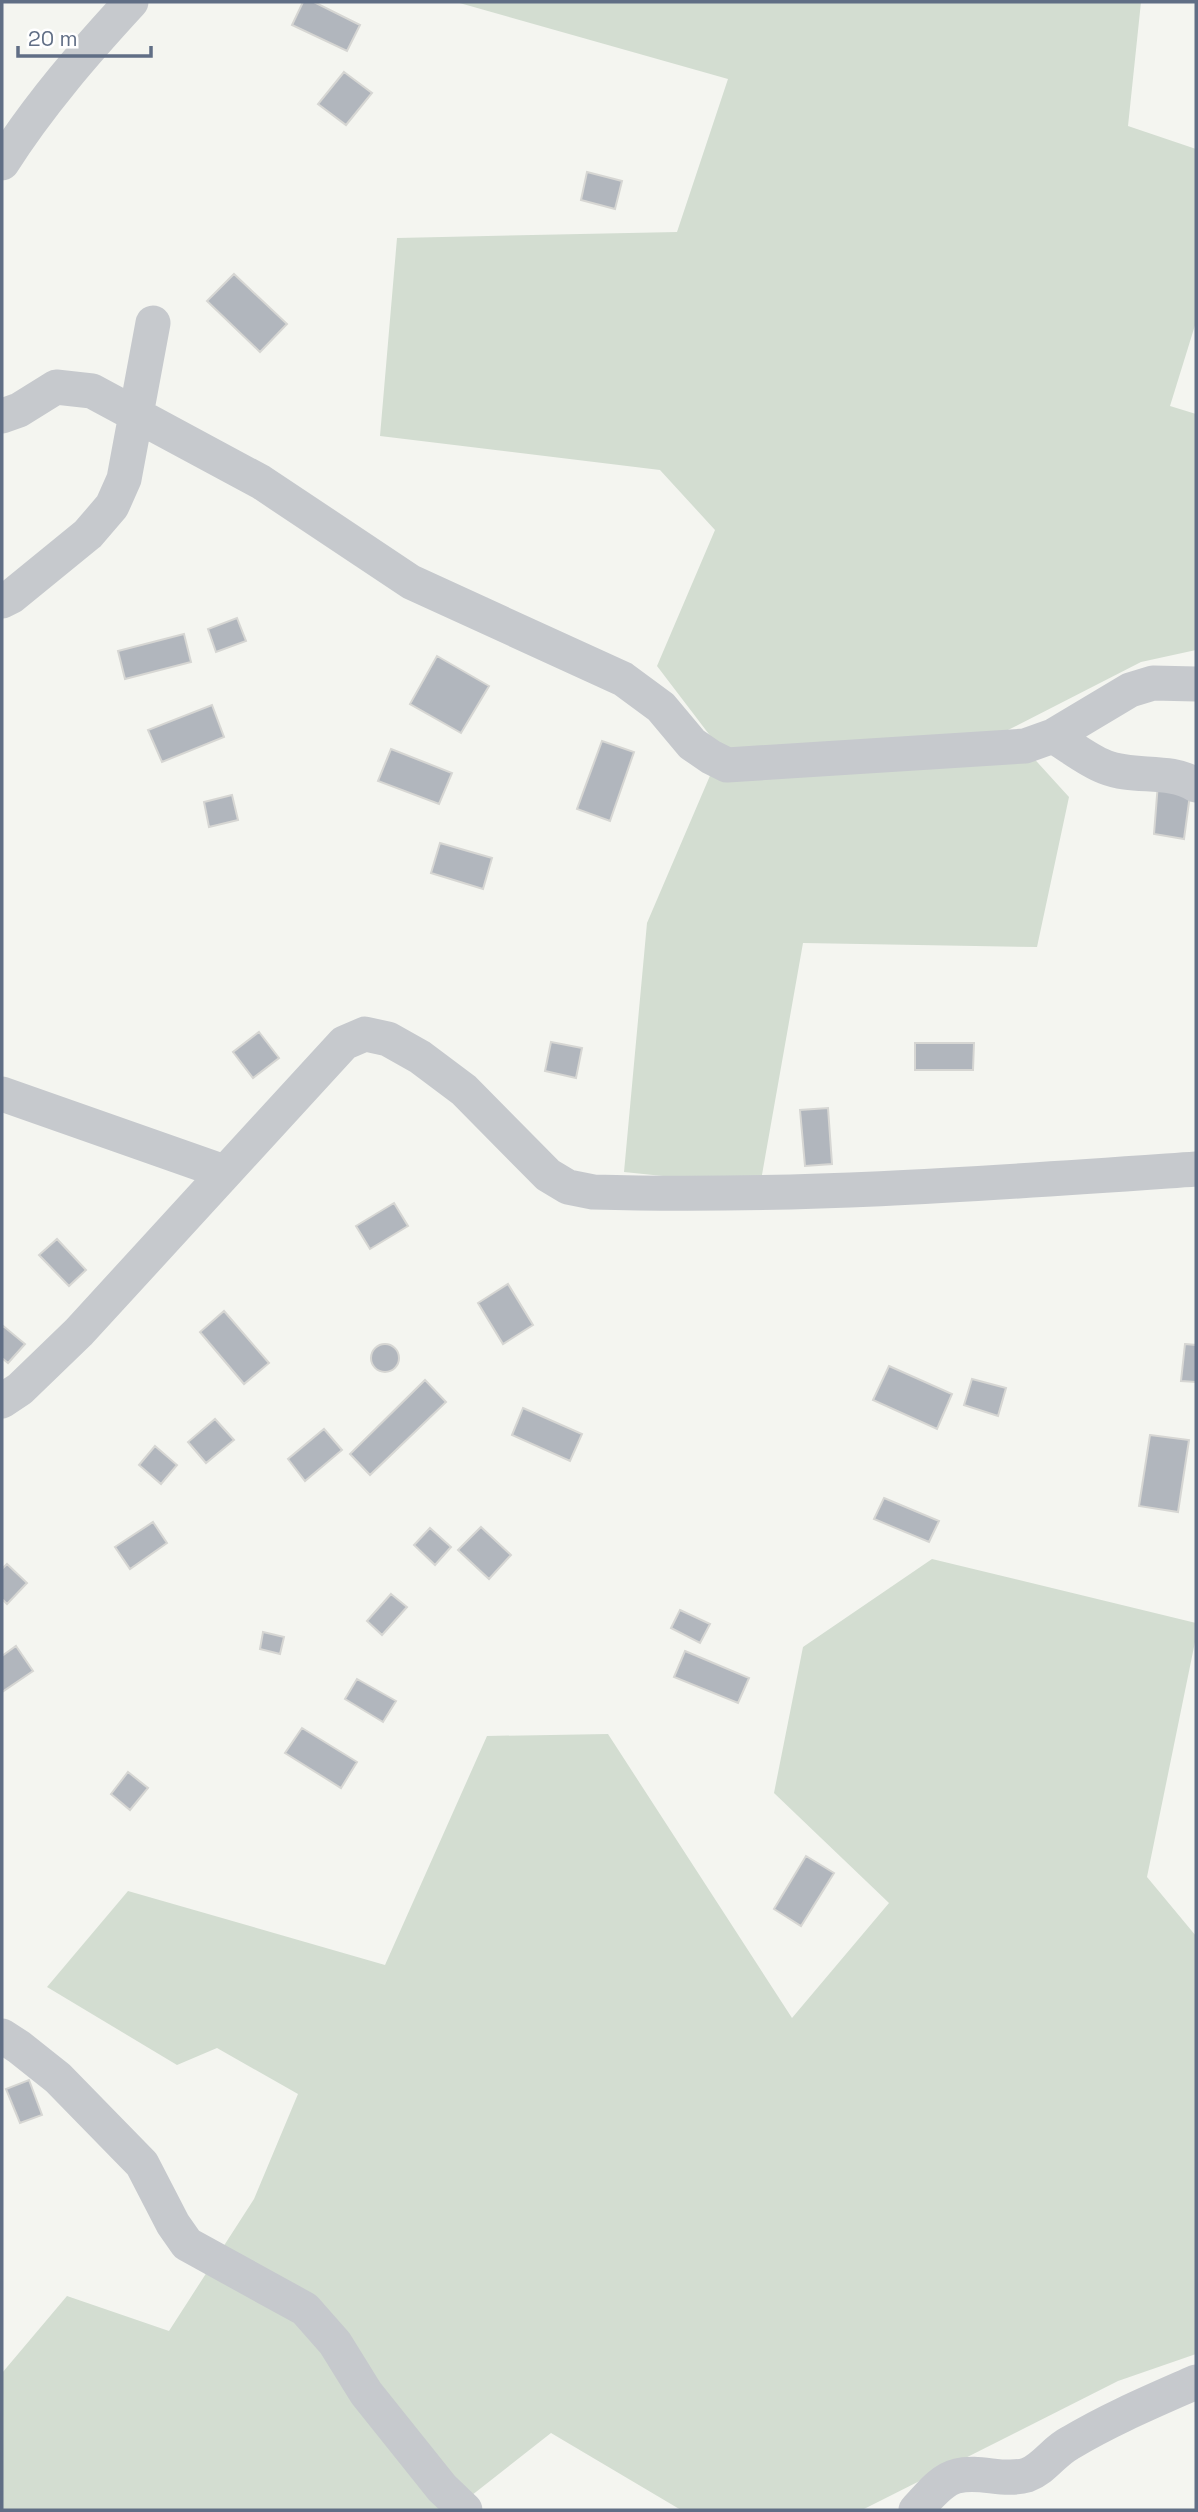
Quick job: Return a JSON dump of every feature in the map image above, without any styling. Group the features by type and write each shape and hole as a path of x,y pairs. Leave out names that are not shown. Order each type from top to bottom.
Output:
{"street":[{"path":"2,163 29,121 131,2"},
{"path":"2,601 12,596 88,534 112,506 124,479 153,323"},
{"path":"2,416 19,410 56,387 92,391 261,482 411,582 623,679 661,707 692,744 727,765 1025,746 1053,736 1130,690 1153,684 1196,684"},
{"path":"1053,736 1105,767 1141,774 1166,774 1186,779 1196,785"},
{"path":"2,1401 20,1389 79,1332 344,1043 365,1034 388,1039 420,1057 464,1090 548,1175 568,1187 593,1192 764,1194 935,1187 1196,1169"},
{"path":"2,1094 224,1172"},
{"path":"2,2036 58,2078 142,2164 173,2224 187,2244 305,2309 335,2343 366,2393 442,2488 464,2510"},
{"path":"916,2510 938,2487 956,2476 1006,2478 1028,2474 1044,2464 1059,2449 1108,2420 1196,2382"}],"shaded area":[{"path":"456,2 1141,2 1128,126 1196,149 1196,322 1170,406 1196,414 1196,650 1141,662 1008,730 1069,797 1037,947 803,943 760,1186 624,1172 647,923 721,750 657,666 715,530 660,470 380,436 397,238 677,232 728,79"},
{"path":"932,1559 1196,1623 1196,1637 1147,1877 1196,1936 1196,2354 1118,2381 862,2510 681,2510 551,2433 453,2510 2,2510 2,2373 67,2296 169,2331 254,2199 298,2094 217,2048 177,2065 47,1987 128,1891 385,1965 487,1736 608,1734 792,2018 889,1903 774,1793 803,1647"}],"building":[{"path":"303,2 314,2 360,25 347,51 292,25"},
{"path":"344,72 372,93 346,125 318,104"},
{"path":"587,172 622,181 615,209 581,200"},
{"path":"234,274 287,324 260,352 207,301"},
{"path":"237,618 246,641 216,652 208,629"},
{"path":"184,634 191,662 125,679 118,651"},
{"path":"437,656 489,686 461,733 410,704"},
{"path":"212,705 224,737 162,762 148,730"},
{"path":"602,741 634,752 610,821 577,809"},
{"path":"391,749 452,773 439,804 378,781"},
{"path":"1158,783 1191,787 1184,839 1154,834"},
{"path":"232,795 238,820 209,827 204,802"},
{"path":"440,843 492,858 483,889 431,873"},
{"path":"259,1032 279,1058 253,1078 233,1052"},
{"path":"551,1042 582,1048 576,1078 545,1071"},
{"path":"915,1043 974,1043 973,1070 915,1070"},
{"path":"828,1108 832,1164 805,1166 800,1110"},
{"path":"394,1203 408,1226 370,1249 356,1226"},
{"path":"57,1239 86,1270 69,1286 39,1255"},
{"path":"508,1284 533,1325 503,1344 478,1303"},
{"path":"224,1311 269,1363 244,1384 200,1332"},
{"path":"2,1325 25,1344 8,1363 2,1358"},
{"path":"385,1344 395,1348 399,1358 395,1368 385,1372 375,1368 371,1358 375,1348"},
{"path":"1185,1344 1196,1345 1196,1382 1181,1381"},
{"path":"889,1366 952,1394 937,1429 873,1400"},
{"path":"972,1379 1006,1388 998,1416 964,1405"},
{"path":"425,1380 446,1402 370,1475 350,1454"},
{"path":"523,1408 582,1434 570,1461 512,1435"},
{"path":"215,1419 234,1440 206,1463 188,1442"},
{"path":"324,1429 342,1450 305,1481 288,1459"},
{"path":"1150,1435 1189,1440 1178,1512 1139,1506"},
{"path":"155,1446 177,1465 161,1484 139,1465"},
{"path":"884,1498 939,1521 929,1542 874,1519"},
{"path":"153,1522 167,1543 130,1569 115,1547"},
{"path":"481,1527 511,1555 489,1579 458,1550"},
{"path":"430,1528 451,1547 435,1565 414,1545"},
{"path":"7,1564 27,1583 7,1604 2,1599 2,1569"},
{"path":"391,1594 407,1607 382,1635 367,1621"},
{"path":"680,1610 710,1624 700,1643 671,1628"},
{"path":"263,1632 284,1637 280,1654 260,1649"},
{"path":"16,1646 33,1671 2,1692 2,1656"},
{"path":"685,1651 749,1678 738,1703 674,1677"},
{"path":"357,1679 396,1701 383,1722 345,1699"},
{"path":"302,1728 357,1762 341,1788 285,1753"},
{"path":"128,1772 148,1788 130,1810 111,1794"},
{"path":"806,1856 834,1873 801,1926 774,1909"},
{"path":"29,2080 42,2115 20,2123 6,2089"}]}
